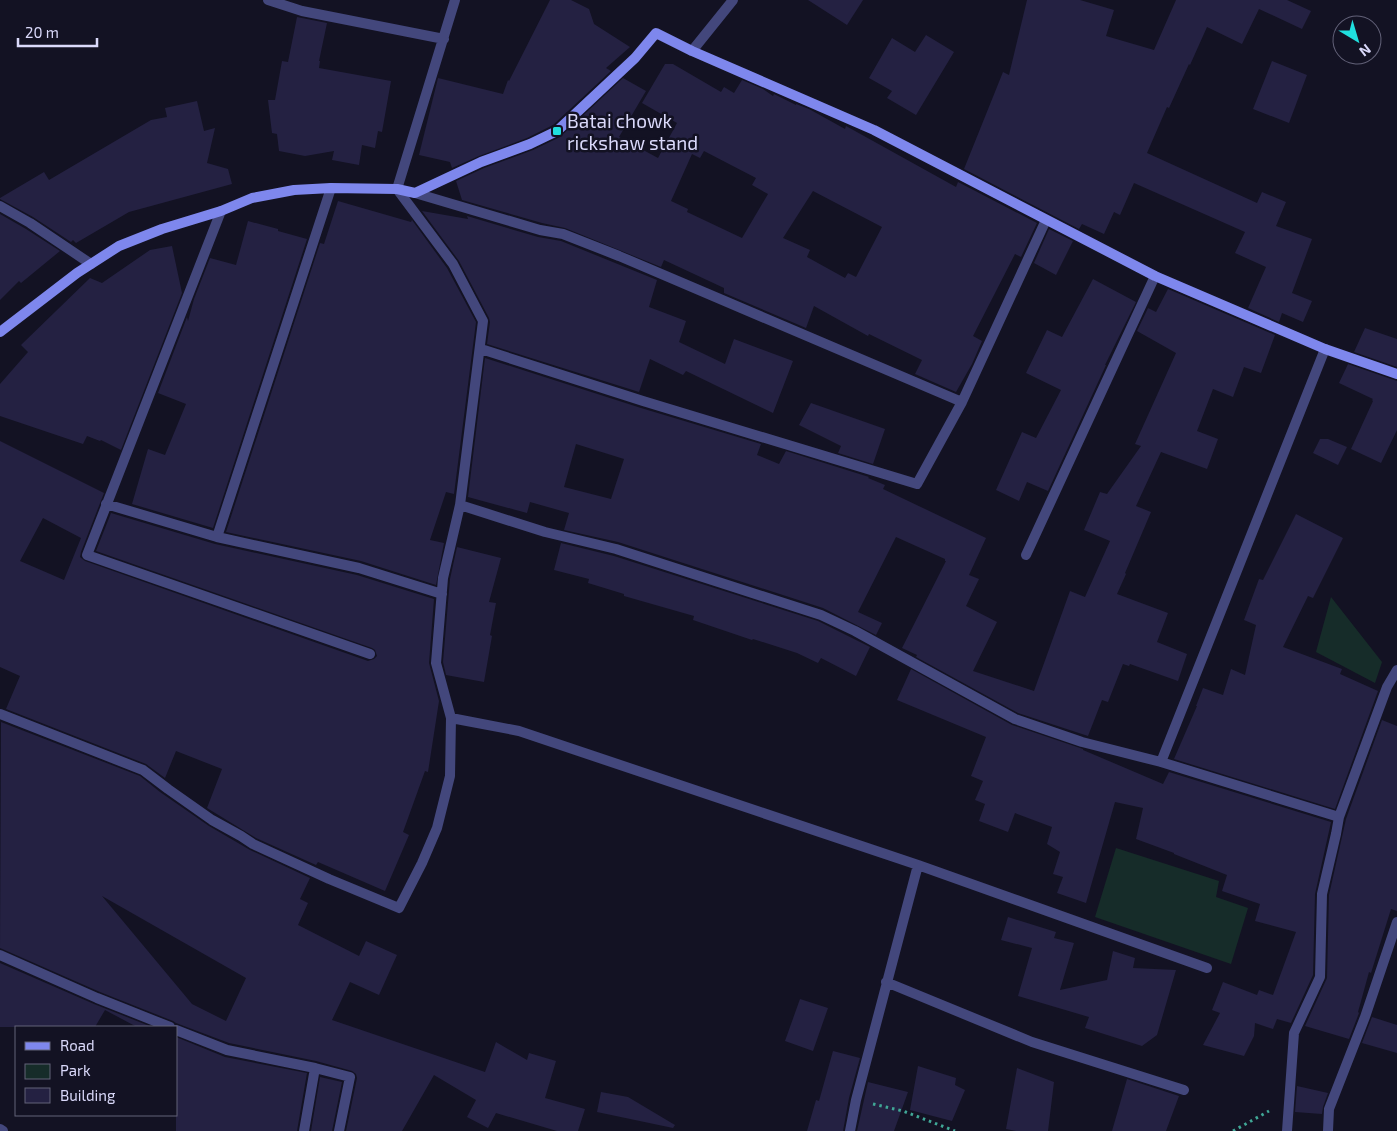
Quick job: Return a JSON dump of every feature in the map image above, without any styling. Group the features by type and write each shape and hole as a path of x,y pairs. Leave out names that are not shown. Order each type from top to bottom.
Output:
{"main road":[{"path":"0,332 77,273 119,246 162,229 221,211 252,198 294,190 331,188 397,189 415,193 482,162 530,144 557,130 635,58 656,33 692,51 874,130 1155,276 1325,350 1397,374"}],"street":[{"path":"268,0 302,10 444,39"},
{"path":"0,714 143,770 212,820 253,844 398,908 422,863 437,828 450,776 450,718 436,663 443,578 460,505 483,321 454,264 397,189 456,0"},
{"path":"692,51 733,0"},
{"path":"217,537 331,188"},
{"path":"415,193 540,230 563,234 962,402"},
{"path":"0,206 30,223 91,264"},
{"path":"221,211 87,555 370,654"},
{"path":"481,349 643,401 917,484 962,402 1046,220"},
{"path":"1026,555 1155,276"},
{"path":"1161,762 1325,350"},
{"path":"106,504 217,537 359,568 442,594"},
{"path":"460,505 545,532 616,549 821,615 1015,719 1082,742 1161,762 1339,817"},
{"path":"1287,1131 1294,1032 1320,977 1322,894 1339,817 1387,687 1397,670"},
{"path":"450,718 519,731 918,865 1207,968"},
{"path":"850,1131 886,982 918,865"},
{"path":"1328,1131 1329,1109 1365,1017 1397,922"},
{"path":"0,955 97,998 167,1026"},
{"path":"886,982 1032,1042 1184,1090"},
{"path":"178,1031 228,1050 350,1077 339,1131"},
{"path":"304,1131 315,1068"}],"path":[{"path":"856,1100 903,1111 955,1131"}],"green space":[{"path":"1331,597 1382,662 1375,683 1316,652"},
{"path":"1116,848 1219,881 1216,897 1248,908 1231,964 1095,917"}],"building":[{"path":"550,0 571,0 589,9 594,24 630,47 606,68 611,71 553,125 527,138 452,168 450,162 419,155 438,78 503,94 508,80"},
{"path":"808,0 863,0 847,25"},
{"path":"1027,0 1080,0 1114,10 1106,36 1154,50 1176,0 1287,0 1311,11 1302,29 1259,9 1242,44 1207,27 1169,108 1167,107 1147,153 1257,203 1262,192 1286,202 1276,226 1312,239 1292,293 1312,301 1303,322 1282,313 1279,322 1248,308 1266,267 1235,253 1245,232 1134,183 1120,215 1114,212 1104,234 1082,224 1079,229 964,169 1003,72 1009,75"},
{"path":"297,17 327,23 319,68 391,81 382,132 378,131 375,148 362,145 359,165 332,160 334,151 305,156 279,151 277,134 272,133 268,100 275,100 282,61 288,62"},
{"path":"926,35 954,52 916,115 887,98 892,91 869,78 892,38 915,52"},
{"path":"1272,61 1307,75 1289,123 1253,109"},
{"path":"665,64 673,64 721,92 724,87 734,93 742,80 763,89 773,96 774,94 809,109 845,129 846,126 956,187 958,182 1037,223 1021,257 1015,254 973,336 982,341 972,364 956,392 915,374 922,360 869,334 868,336 814,306 806,328 724,293 724,288 664,260 661,267 565,228 462,200 456,181 560,137 623,78 646,91 619,137 658,158 677,123 642,103","holes":["704,151 756,178 752,185 768,194 742,238 687,212 688,209 671,201 692,154 700,158","813,191 882,227 856,277 848,273 845,278 807,257 810,250 783,238"]},
{"path":"197,101 204,131 215,128 207,163 228,169 232,184 129,212 76,243 73,240 71,242 33,217 0,199 44,172 49,180 151,120 167,117 165,108"},
{"path":"338,201 411,222 412,220 447,268 476,322 454,494 446,492 430,540 444,543 436,585 361,561 226,532 320,243 324,244"},
{"path":"422,211 468,219 467,216 538,237 561,241 657,280 649,307 686,321 679,342 725,364 734,339 793,361 773,413 686,371 683,375 650,359 639,392 487,344 489,318 459,261"},
{"path":"0,214 60,251 21,283 19,281 0,300"},
{"path":"248,221 307,239 213,528 132,504 148,449 165,455 186,404 158,393 187,317 188,321 194,299 210,258 236,265"},
{"path":"1049,229 1073,241 1056,275 1034,263"},
{"path":"172,246 182,293 121,450 101,440 87,436 83,444 0,416 0,384 28,352 21,345 90,278 102,283 150,250"},
{"path":"1093,279 1136,302 1105,365 1048,491 1027,482 1019,501 996,490 1022,432 1036,438 1061,390 1026,373 1047,330 1062,337"},
{"path":"1168,289 1275,335 1261,373 1244,367 1233,397 1213,389 1197,431 1218,439 1207,469 1161,452 1136,506 1151,512 1117,594 1168,613 1157,642 1187,654 1178,681 1130,664 1129,666 1123,664 1108,702 1102,700 1088,736 1018,713 902,648 946,561 896,537 858,612 882,623 876,635 823,608 618,542 564,530 569,513 530,502 527,513 468,497 485,358 761,444 757,455 779,464 786,451 869,477 885,485 883,489 986,538 969,575 979,579 966,606 997,622 973,671 1034,691 1070,591 1085,597 1110,541 1084,530 1100,492 1107,494 1141,446 1135,444 1176,353 1137,331 1148,308 1156,312","holes":["576,444 624,459 611,499 564,487"]},
{"path":"1365,328 1397,339 1397,367 1354,352"},
{"path":"1348,364 1397,381 1397,430 1381,463 1351,449 1373,399 1339,383"},
{"path":"811,403 885,429 873,464 838,453 841,446 799,425"},
{"path":"1320,439 1328,439 1347,447 1338,465 1313,453"},
{"path":"0,441 104,493 81,552 80,557 85,561 368,661 377,656 372,648 96,551 111,513 215,544 357,575 434,599 429,663 439,701 428,772 425,771 403,832 409,835 385,891 318,862 316,865 256,838 207,808 222,769 176,751 165,778 146,764 6,709 20,676 0,667","holes":["43,518 81,538 64,580 20,561"]},
{"path":"1296,514 1343,538 1313,598 1308,596 1283,647 1342,669 1340,674 1378,691 1335,809 1174,759 1203,688 1223,695 1231,669 1245,675 1256,625 1244,620 1259,579 1263,580"},
{"path":"561,543 614,556 818,621 870,647 856,676 821,658 818,663 797,653 693,620 694,616 624,596 624,594 588,583 589,579 554,570"},
{"path":"457,547 501,558 489,602 496,603 484,682 446,675 443,662 450,579"},
{"path":"911,669 1012,725 1083,749 1163,784 1169,772 1331,822 1315,894 1313,975 1291,1023 1277,1019 1273,1029 1255,1023 1254,1036 1244,1056 1203,1045 1220,1013 1212,1010 1223,982 1257,995 1259,990 1273,995 1296,932 1255,921 1260,904 1222,891 1227,875 1136,839 1143,808 1115,802 1086,903 1057,893 1063,877 1053,874 1060,852 1047,844 1052,827 1015,813 1008,832 979,821 985,804 975,800 983,781 971,776 986,737 897,700"},
{"path":"1382,720 1397,726 1397,911 1391,909 1371,973 1369,972 1359,1013 1349,1039 1305,1026 1327,978 1329,895 1346,819"},
{"path":"1,722 140,776 209,826 250,850 310,878 300,899 308,903 298,925 359,956 366,941 397,955 379,995 350,982 332,1020 485,1072 496,1042 527,1060 529,1053 556,1061 545,1098 585,1109 578,1131 557,1131 496,1113 488,1128 467,1117 476,1100 434,1075 402,1131 346,1131 357,1078 356,1074 352,1071 316,1061 229,1043 100,992 0,948","holes":["102,896 246,978 226,1021 192,1004"]},
{"path":"1008,917 1056,932 1054,938 1074,943 1060,990 1107,980 1113,951 1135,958 1133,968 1176,970 1157,1035 1142,1046 1085,1028 1089,1017 1018,996 1032,948 1001,940"},
{"path":"0,963 149,1026 135,1026 105,1010 96,1026 0,1027"},
{"path":"800,999 828,1008 813,1051 785,1041"},
{"path":"1372,1017 1397,1025 1397,1053 1362,1043"},
{"path":"178,1038 225,1057 307,1073 297,1131 176,1131 176,1116 178,1116"},
{"path":"833,1051 860,1058 849,1098 843,1131 807,1131 816,1100 819,1101"},
{"path":"918,1066 956,1078 955,1085 965,1090 952,1121 910,1110"},
{"path":"1017,1068 1054,1082 1048,1131 1016,1131 1006,1129"},
{"path":"320,1077 342,1082 332,1131 311,1131"},
{"path":"1127,1079 1179,1096 1166,1131 1112,1131"},
{"path":"868,1082 908,1092 894,1131 857,1131"},
{"path":"1297,1086 1328,1093 1322,1114 1295,1112"},
{"path":"601,1092 628,1097 675,1125 673,1128 597,1112"}],"place":[{"name":"Batai chowk rickshaw stand","path":"557,131"}]}
